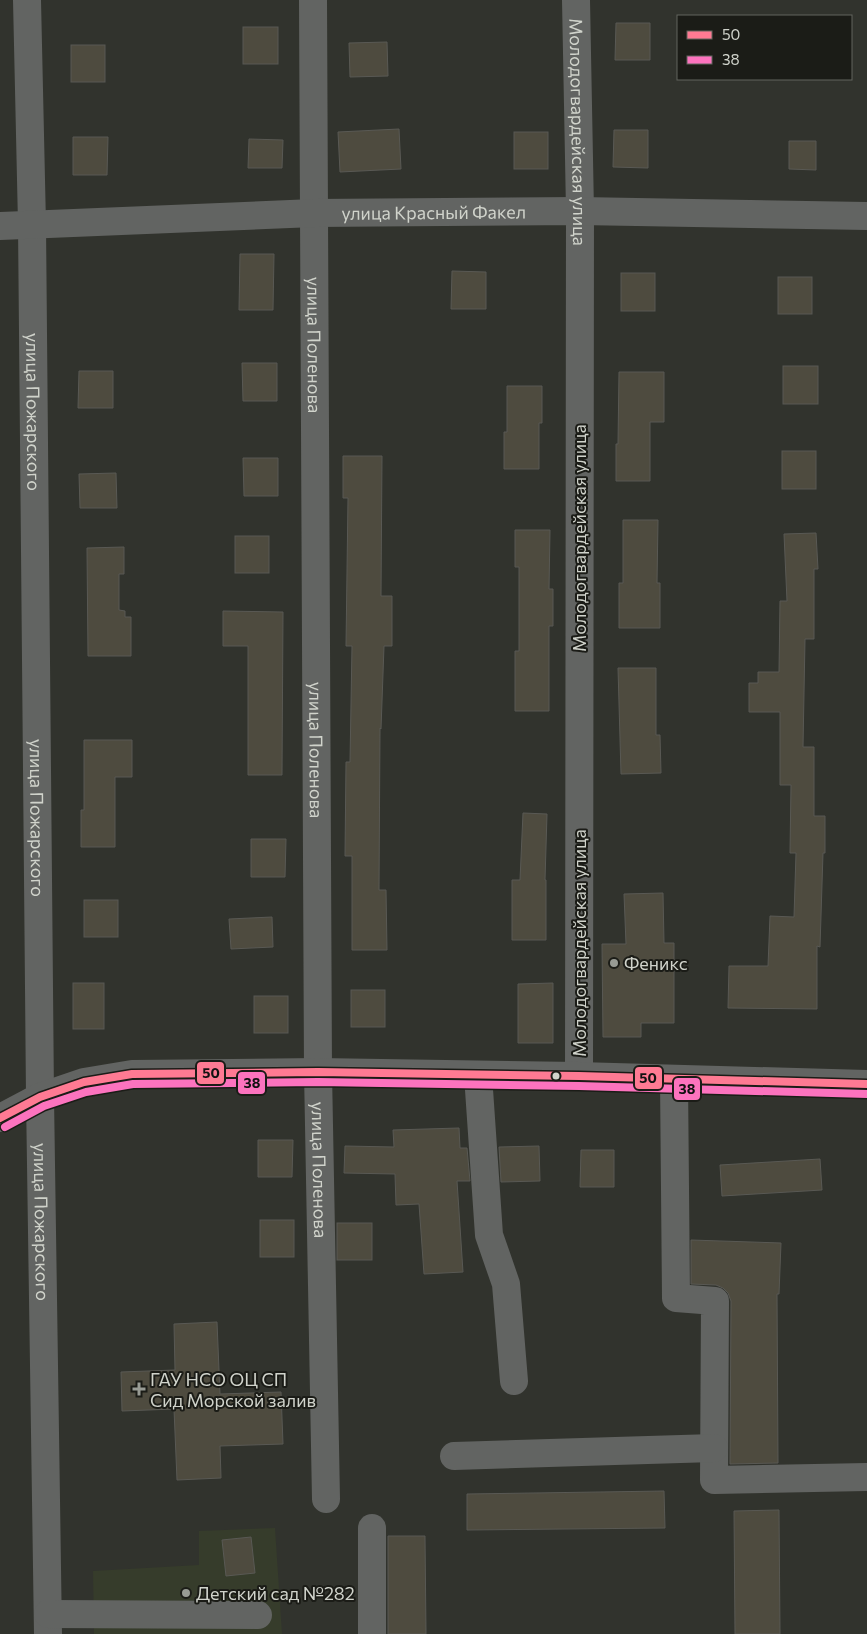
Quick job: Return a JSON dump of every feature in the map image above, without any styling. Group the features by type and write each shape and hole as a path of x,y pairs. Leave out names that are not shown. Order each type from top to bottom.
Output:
{"street":[{"name":"улица Пожарского","path":"27,0 32,224 40,1097 48,1624"},
{"name":"улица Поленова","path":"314,0 318,1072 326,1499"},
{"name":"Молодогвардейская улица","path":"576,0 580,211 579,1076"},
{"name":"улица Красный Факел","path":"0,226 314,213 580,211 867,216"},
{"path":"3,1113 40,1097 84,1082 132,1074 318,1072 674,1078 867,1084"},
{"path":"478,1075 489,1235 506,1284 514,1382"},
{"path":"674,1078 676,1298 715,1300 714,1480 867,1477"},
{"path":"454,1456 714,1448"},
{"path":"372,1528 372,1634"},
{"path":"48,1624 258,1615"}],"shaded area":[{"name":"Детский сад №282","path":"275,1528 282,1634 94,1634 93,1571 199,1565 199,1531"}],"building":[{"path":"616,23 650,23 650,60 615,60"},
{"path":"243,27 278,27 278,64 243,64"},
{"path":"387,42 388,76 350,77 349,43"},
{"path":"71,45 105,45 105,82 71,82"},
{"path":"399,129 401,169 340,172 338,132"},
{"path":"614,130 648,130 648,168 613,167"},
{"path":"514,132 548,132 548,169 514,169"},
{"path":"73,137 108,137 107,175 73,175"},
{"path":"249,139 283,140 282,168 248,168"},
{"path":"789,141 816,141 816,170 789,169"},
{"path":"240,254 274,254 273,310 239,310"},
{"path":"452,271 486,272 486,309 451,309"},
{"path":"621,273 655,273 655,311 621,311"},
{"path":"778,277 812,277 812,314 778,314"},
{"path":"242,363 277,363 277,401 243,401"},
{"path":"783,366 818,366 818,404 783,404"},
{"path":"79,371 113,371 113,408 78,408"},
{"path":"619,372 664,372 664,422 650,422 650,481 616,481"},
{"path":"507,386 542,386 542,423 539,423 539,469 504,469 504,432 507,432"},
{"path":"782,451 816,451 816,489 782,489"},
{"path":"343,456 382,456 381,596 392,596 392,646 384,646 380,728 379,890 386,890 387,950 352,950 352,856 345,856 346,762 350,762 352,646 346,646 348,498 343,498"},
{"path":"243,458 278,458 278,496 244,496"},
{"path":"116,473 117,508 80,508 79,474"},
{"path":"623,520 658,520 657,583 660,583 660,628 619,628 619,583 623,583"},
{"path":"515,530 550,530 549,589 553,589 553,626 549,626 549,711 515,711 515,651 519,651 519,567 515,567"},
{"path":"816,533 818,569 814,569 814,639 805,639 803,747 814,747 814,816 825,816 820,947 817,946 817,1009 728,1008 729,966 768,966 770,916 794,917 796,853 790,853 791,785 780,785 780,712 749,712 749,683 758,683 758,672 779,672 780,601 787,601 784,534"},
{"path":"235,536 269,536 269,573 235,573"},
{"path":"124,547 124,574 119,574 119,610 125,611 125,617 131,617 131,656 88,656 87,548"},
{"path":"223,611 283,612 282,775 248,775 248,646 223,646"},
{"path":"618,668 656,668 656,735 660,735 661,773 621,774"},
{"path":"84,740 132,740 132,777 115,777 115,847 81,847 81,810 84,810"},
{"path":"523,813 547,814 546,940 512,940 512,880 520,880"},
{"path":"251,839 286,839 285,877 251,877"},
{"path":"663,893 664,943 674,943 674,1023 641,1023 641,1037 603,1037 602,944 626,944 624,894"},
{"path":"84,900 118,900 118,937 84,937"},
{"path":"272,917 273,947 231,949 229,919"},
{"path":"73,983 104,983 104,1029 73,1029"},
{"path":"553,983 553,1043 518,1043 518,984"},
{"path":"351,990 385,990 385,1027 351,1027"},
{"path":"254,996 288,996 288,1033 254,1033"},
{"path":"459,1128 460,1148 467,1148 470,1181 457,1181 463,1272 424,1274 419,1204 396,1205 395,1174 344,1173 345,1146 394,1147 393,1130"},
{"path":"258,1140 293,1140 292,1177 258,1177"},
{"path":"539,1146 540,1181 501,1182 499,1147"},
{"path":"581,1150 614,1150 614,1187 580,1187"},
{"path":"820,1159 822,1190 722,1196 720,1165"},
{"path":"260,1220 294,1220 294,1257 260,1257"},
{"path":"337,1223 372,1223 372,1260 337,1260"},
{"path":"691,1240 781,1243 779,1294 777,1294 778,1463 730,1464 731,1301 728,1293 716,1285 691,1284"},
{"name":"ГАУ НСО ОЦ СП Сид Морской залив","path":"217,1322 220,1394 281,1392 283,1444 220,1446 221,1478 177,1480 174,1409 122,1411 121,1372 175,1370 174,1324"},
{"path":"664,1491 665,1528 467,1530 467,1494"},
{"path":"779,1510 780,1634 735,1634 734,1511"},
{"path":"388,1536 425,1536 426,1634 388,1634"},
{"path":"251,1537 255,1573 226,1576 222,1540"}],"transit line":[{"name":"50","path":"0,1118 40,1097 84,1082 132,1074 318,1072 579,1076 867,1084"},
{"name":"38","path":"5,1127 44,1106 86,1092 133,1084 318,1082 579,1086 867,1094"}],"place":[{"name":"Феникс","path":"614,963"},
{"name":"ГАУ НСО ОЦ СП Сид Морской залив","path":"139,1389"},
{"name":"Детский сад №282","path":"186,1593"}]}
